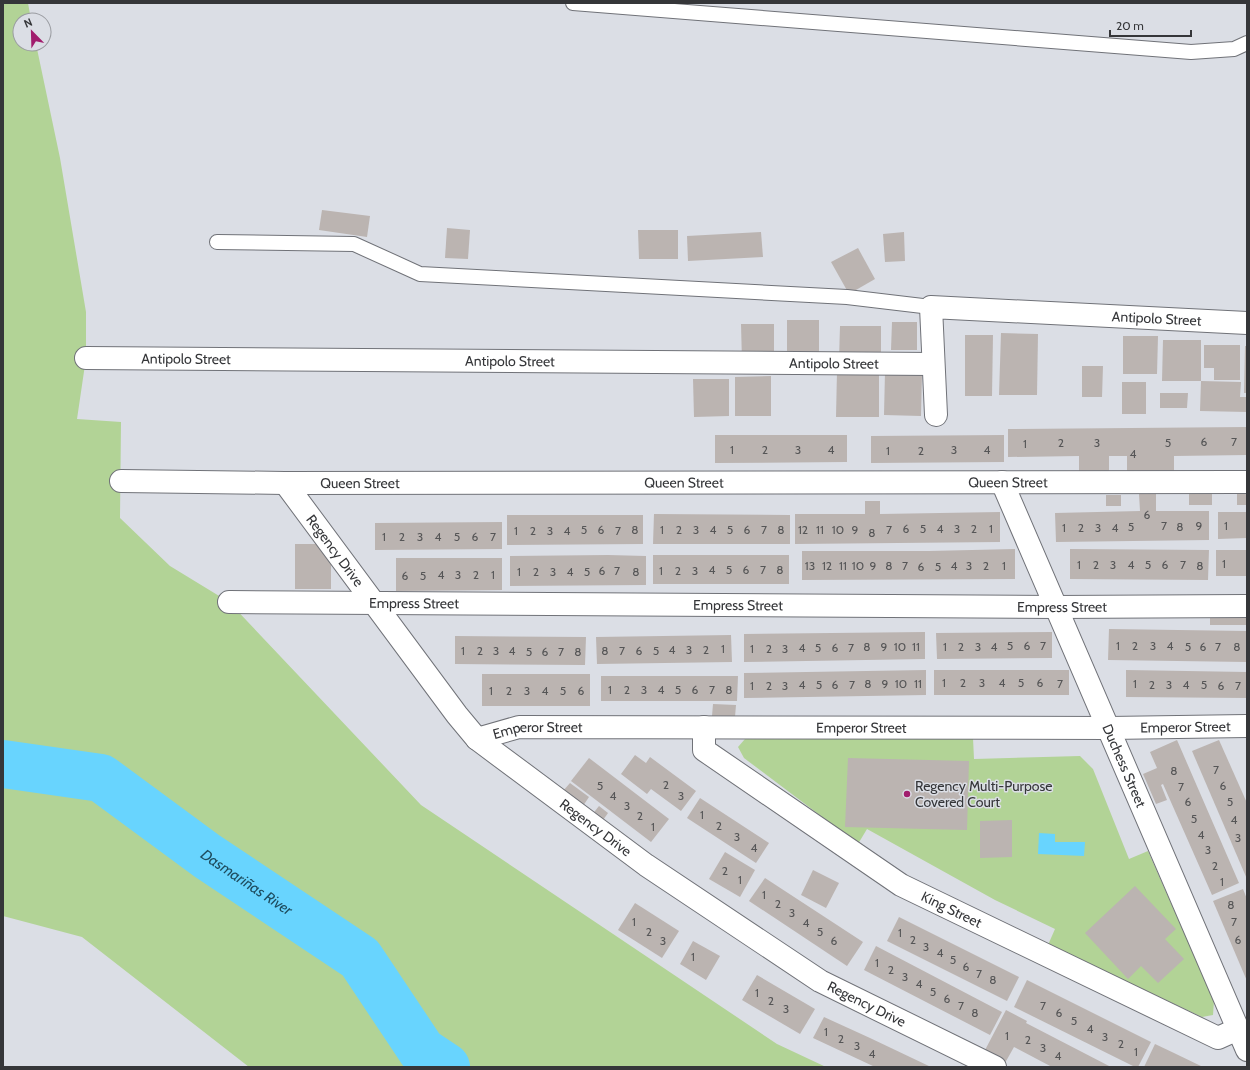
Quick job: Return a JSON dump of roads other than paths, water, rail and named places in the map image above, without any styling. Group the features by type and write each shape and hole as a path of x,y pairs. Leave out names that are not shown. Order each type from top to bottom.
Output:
{"street":[{"name":"Antipolo Street","path":"931,307 1247,323"},
{"path":"931,307 936,415"},
{"name":"Antipolo Street","path":"86,358 933,364"},
{"name":"Queen Street","path":"120,481 285,483 1247,482"},
{"name":"Duchess Street","path":"1002,482 1247,1050"},
{"name":"Regency Drive","path":"285,483 457,715 477,739 646,865 820,981 996,1067"},
{"name":"Empress Street","path":"229,602 1056,607 1247,606"},
{"name":"Emperor Street","path":"477,739 519,727 1246,728"},
{"name":"King Street","path":"704,727 704,750 901,885 1218,1038 1238,1029"}],"lane":[{"path":"573,3 1191,52 1234,49 1247,43"},
{"path":"217,242 354,244 420,274 847,297 931,307"}],"water":[{"path":"1039,833 1055,834 1055,842 1085,842 1084,856 1038,854"}],"waterway":[{"name":"Dasmariñas River","path":"3,764 101,778 207,856 360,958 422,1051 446,1067"}],"place":[{"name":"Regency Multi-Purpose Covered Court","path":"907,794"}]}
